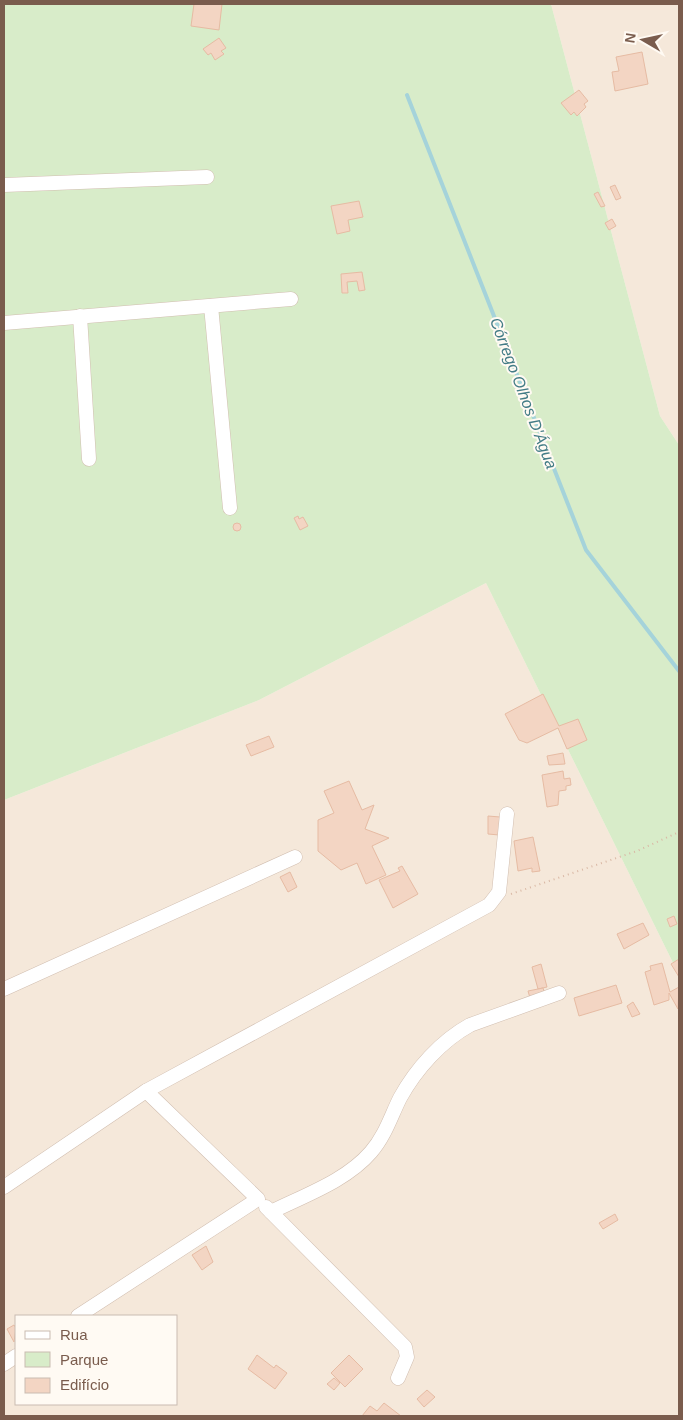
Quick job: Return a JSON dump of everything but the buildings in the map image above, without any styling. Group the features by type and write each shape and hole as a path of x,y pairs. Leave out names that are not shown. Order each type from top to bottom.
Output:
{"street":[{"path":"4,185 207,177"},
{"path":"4,323 291,299"},
{"path":"211,306 230,508"},
{"path":"80,316 89,459"},
{"path":"4,1187 146,1090 495,899 500,886 507,814"},
{"path":"4,989 295,857"},
{"path":"271,1212 329,1183 363,1160 382,1137 407,1086 421,1068 458,1032 470,1025 559,993"},
{"path":"146,1090 258,1199 405,1347 407,1356 398,1378"},
{"path":"80,1315 258,1199"},
{"path":"4,1364 15,1357"}],"path":[{"path":"495,899 637,851 679,832"}],"shaded area":[{"path":"551,4 679,4 679,445 660,416"},
{"path":"486,583 679,975 679,1416 4,1416 4,800 259,700"}],"green space":[{"path":"551,4 660,416 679,445 679,975 486,583 259,700 4,800 4,5"}],"waterway":[{"name":"Córrego Olhos D'Água","path":"407,95 586,550 679,671"}]}
